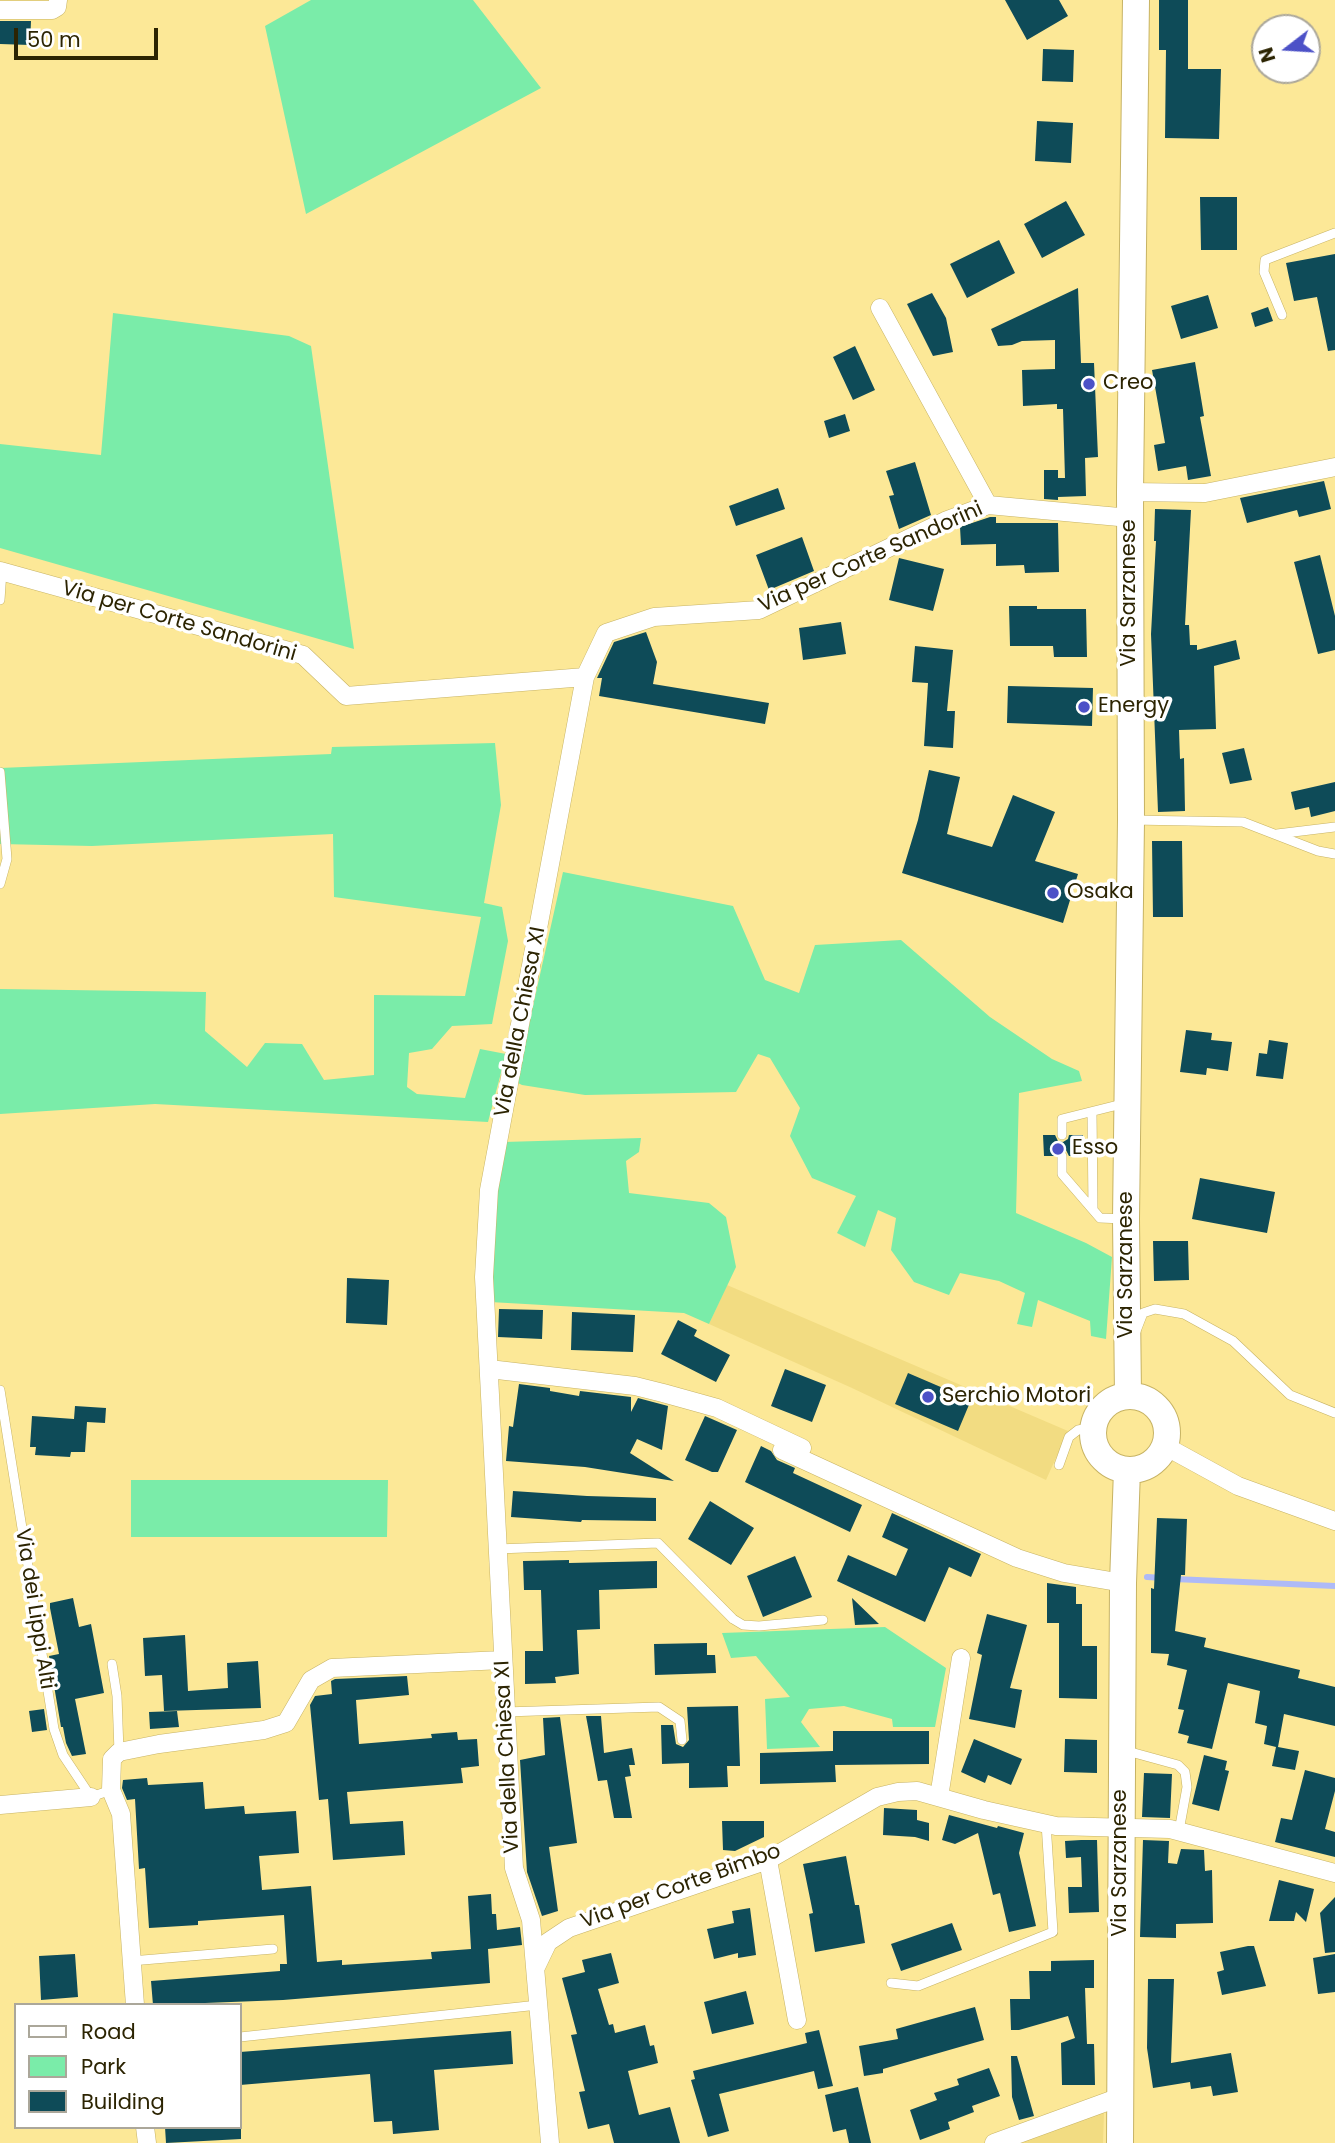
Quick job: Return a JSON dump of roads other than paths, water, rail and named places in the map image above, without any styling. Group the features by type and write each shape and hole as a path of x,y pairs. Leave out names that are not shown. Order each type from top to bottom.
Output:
{"main road":[{"name":"Via Sarzanese","path":"1128,1385 1126,1219 1131,820 1130,492 1136,0"},
{"path":"1128,1385 1140,1398 1160,1411 1167,1434 1165,1446 1159,1456 1139,1469 1127,1470 1116,1467 1098,1451 1094,1427 1098,1415 1128,1385"},
{"name":"Via Sarzanese","path":"1120,2143 1123,1583 1127,1470"}],"street":[{"path":"0,10 52,10 57,7 58,0"},
{"path":"880,308 988,505"},
{"path":"1130,492 1205,493 1335,467"},
{"name":"Via per Corte Sandorini","path":"1,571 303,655 346,696 586,677 606,633 654,617 759,610 945,521 988,505 1130,518"},
{"name":"Via della Chiesa XI","path":"550,2143 531,1920 514,1868 484,1277 489,1190 586,677"},
{"path":"489,1368 635,1386 663,1393 717,1408 809,1451"},
{"path":"1165,1446 1238,1486 1335,1521"},
{"path":"782,1450 1017,1558 1064,1573 1123,1583"},
{"path":"939,1797 961,1658"},
{"path":"135,2003 121,1814 111,1790 113,1759 119,1752 264,1730 286,1723 311,1680 332,1668 502,1660"},
{"name":"Via per Corte Bimbo","path":"536,1967 548,1942 569,1928 768,1860 877,1797 917,1791 1056,1826 1121,1826 1179,1831 1335,1872"},
{"path":"0,1805 91,1797"},
{"path":"768,1860 797,2020"},
{"path":"994,2143 1120,2097"}],"lane":[{"path":"1282,315 1264,272 1265,260 1335,233"},
{"path":"0,600 1,571"},
{"path":"0,772 7,859 0,884"},
{"path":"1131,820 1243,822 1335,855"},
{"path":"1275,834 1335,828"},
{"path":"1062,1135 1062,1119 1127,1103"},
{"path":"1091,1112 1093,1208"},
{"path":"1062,1156 1062,1174 1100,1218 1126,1219"},
{"path":"1128,1385 1134,1334 1143,1313 1155,1309 1185,1314 1233,1341 1290,1395 1335,1413"},
{"name":"Via dei Lippi Alti","path":"0,1390 54,1730 64,1755 91,1797"},
{"path":"1059,1465 1069,1437 1077,1430 1094,1427"},
{"path":"497,1549 658,1543 733,1619 743,1625 823,1620"},
{"path":"112,1664 117,1696 119,1752"},
{"path":"505,1712 659,1707 680,1721 682,1740"},
{"path":"1122,1749 1178,1765 1185,1772 1187,1787 1179,1831"},
{"path":"91,1797 111,1790"},
{"path":"891,1983 918,1986 1053,1932 1046,1823"},
{"path":"131,1961 273,1950"},
{"path":"242,2037 540,2005"}],"waterway":[{"path":"1147,1577 1163,1578"},
{"path":"1174,1579 1335,1586"}],"place":[{"name":"Creo","path":"1089,384"},
{"name":"Energy","path":"1084,707"},
{"name":"Osaka","path":"1053,893"},
{"name":"Esso","path":"1058,1149"},
{"name":"Serchio Motori","path":"928,1397"}]}
